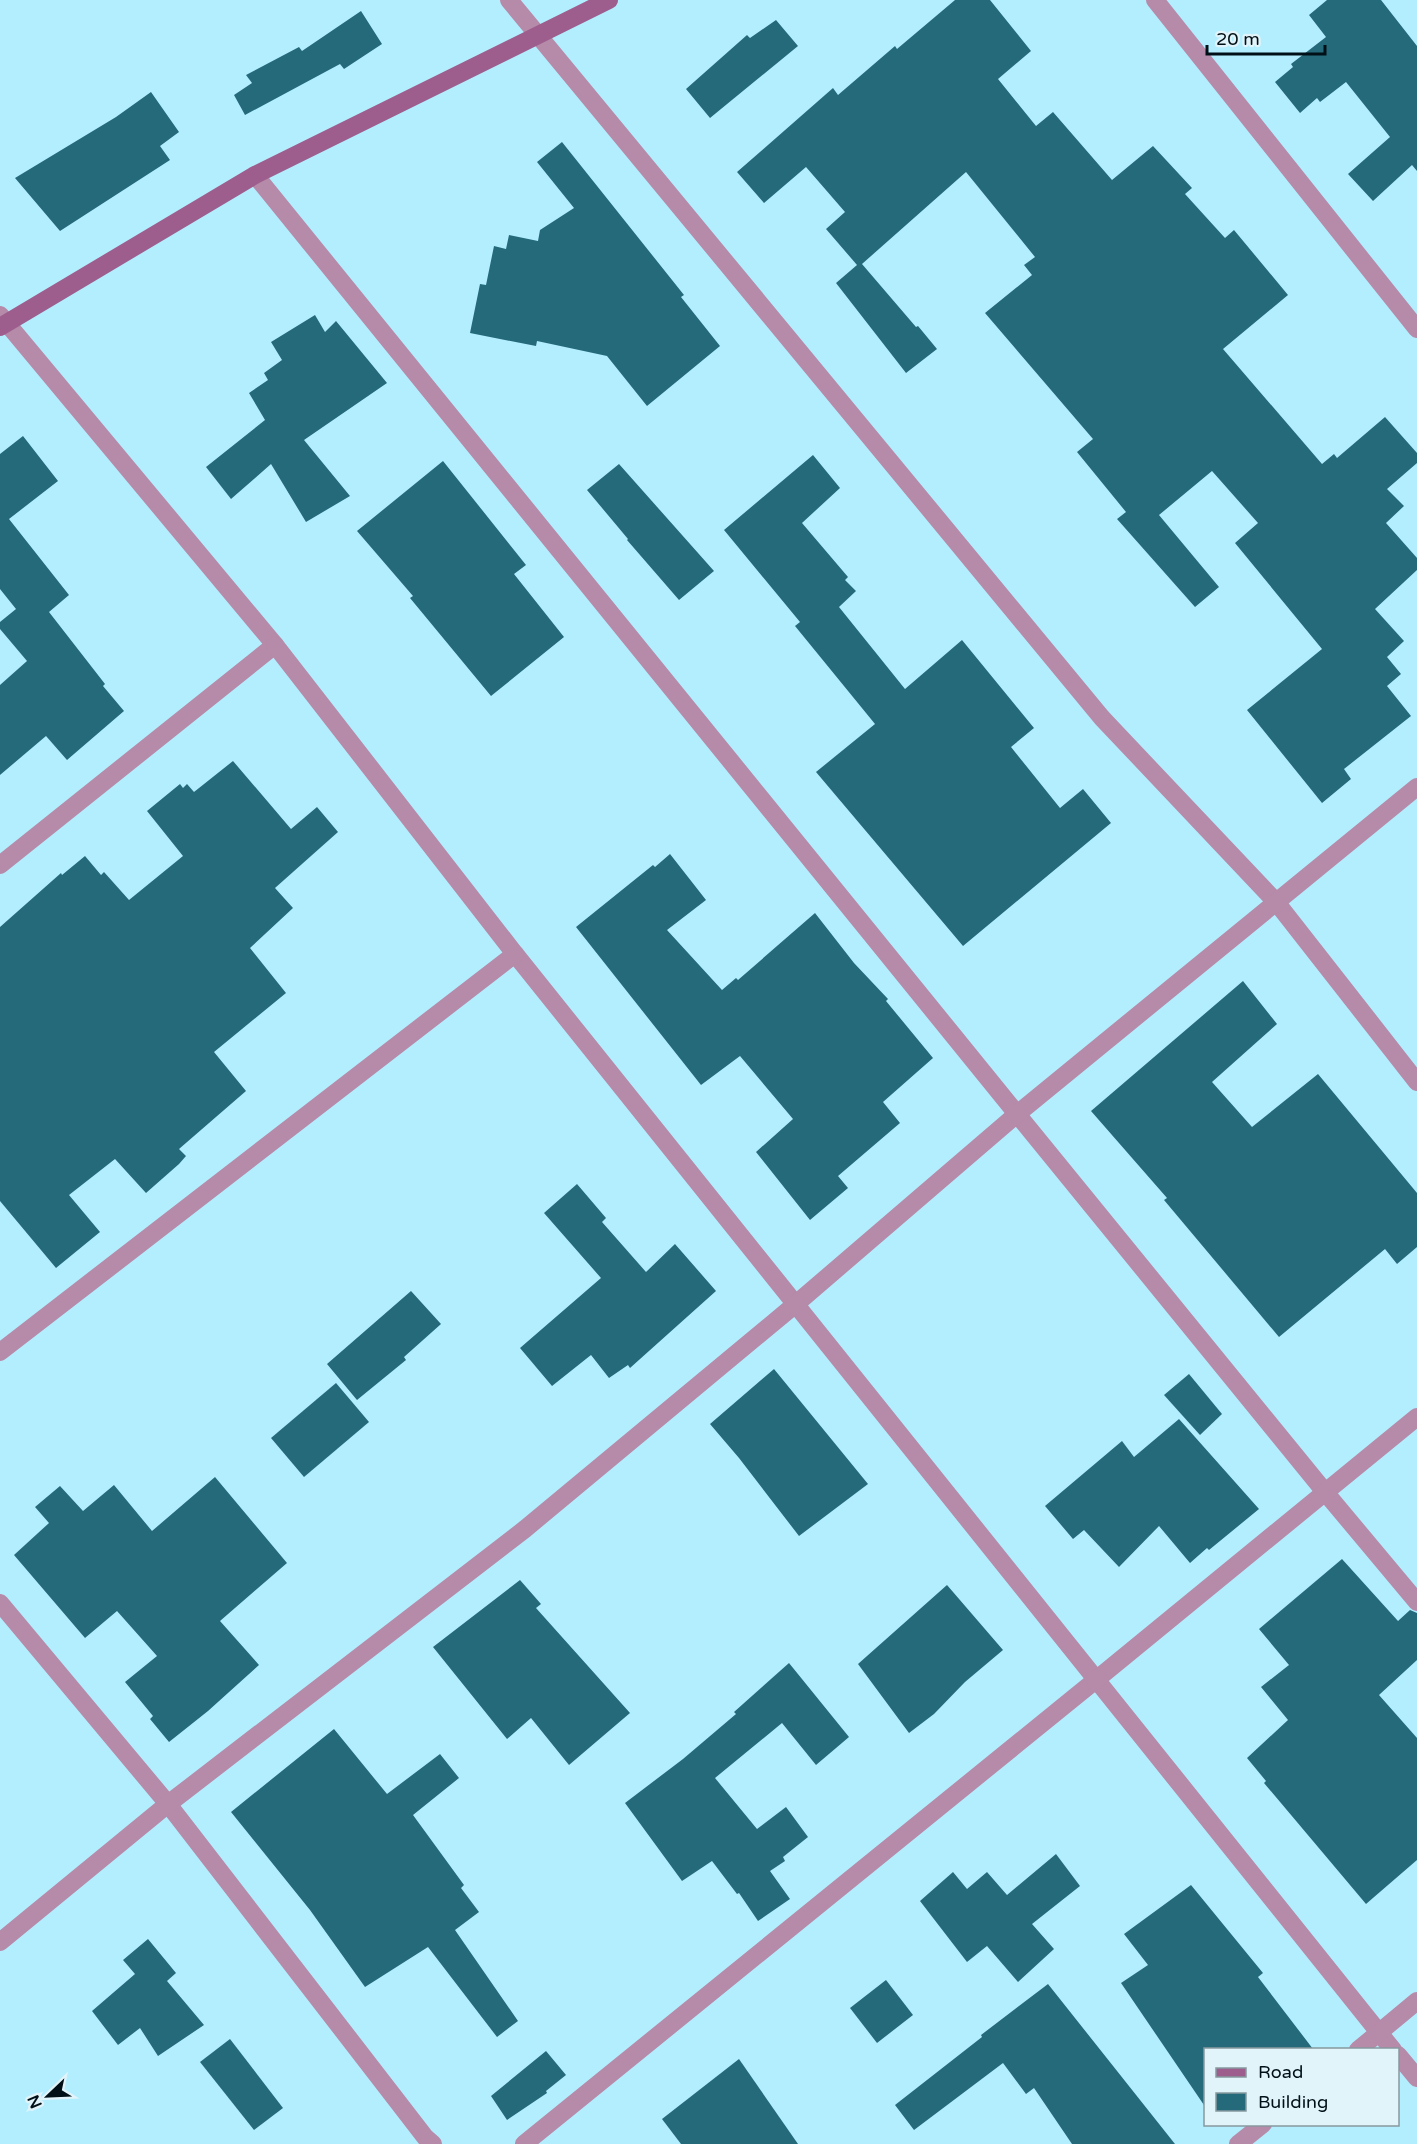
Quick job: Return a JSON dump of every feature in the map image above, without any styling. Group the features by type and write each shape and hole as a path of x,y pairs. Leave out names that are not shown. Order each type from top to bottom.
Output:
{"street":[{"path":"509,0 1102,718 1277,903 1417,1082"},
{"path":"609,0 255,175 2,322 275,645 515,954 1392,2048"},
{"path":"1155,0 1417,329"},
{"path":"255,175 1017,1114 1417,1602"},
{"path":"0,865 275,645"},
{"path":"0,1942 168,1804 525,1529 796,1303 1017,1114 1417,787"},
{"path":"0,1352 515,954"},
{"path":"524,2144 1417,1417"},
{"path":"0,1603 168,1804 425,2138 433,2144"},
{"path":"1359,2048 1417,2001"},
{"path":"1399,2056 1417,2078"},
{"path":"1238,2144 1260,2126"}],"building":[{"path":"955,0 990,0 1031,51 998,79 1036,126 1053,112 1112,180 1153,146 1192,188 1185,194 1225,238 1234,230 1288,295 1223,349 1322,464 1334,454 1337,458 1385,417 1417,453 1417,463 1387,489 1404,506 1386,523 1417,558 1417,570 1375,609 1404,641 1387,657 1401,674 1387,686 1411,716 1344,769 1351,779 1322,803 1247,710 1322,649 1235,543 1258,523 1212,471 1159,515 1219,587 1195,607 1117,519 1126,512 1077,452 1093,439 985,313 1032,275 1024,265 1035,257 966,172 862,264 937,349 906,373 836,283 857,265 826,229 845,212 806,167 764,203 737,172 833,88 838,95 895,46 897,49"},
{"path":"1327,0 1381,0 1417,46 1417,171 1412,165 1373,201 1348,174 1390,137 1346,82 1320,102 1317,98 1300,113 1275,82 1293,67 1291,64 1326,37 1309,15"},
{"path":"361,11 382,44 344,69 340,64 245,115 234,95 252,83 246,75 299,47 302,51"},
{"path":"776,20 798,46 710,118 686,89 747,35 750,38"},
{"path":"151,92 179,132 160,146 170,160 60,231 15,178 116,117"},
{"path":"562,142 684,295 681,297 720,346 647,406 607,356 537,341 536,346 470,333 480,284 486,285 494,246 506,249 509,235 538,241 540,230 574,208 537,162"},
{"path":"315,315 325,332 336,321 387,383 304,440 350,496 306,522 271,464 231,499 206,467 265,420 249,393 268,380 264,373 282,360 271,342"},
{"path":"23,436 58,481 9,519 69,595 49,612 124,711 67,760 46,736 0,775 0,685 27,661 0,629 0,622 16,609 0,589 0,454"},
{"path":"813,455 840,488 802,523 848,577 845,580 856,591 839,607 905,689 962,640 1034,728 1011,747 1060,808 1083,789 1111,823 963,946 816,772 875,724 795,626 800,622 724,530"},
{"path":"443,461 526,565 514,574 564,637 491,696 410,598 413,596 357,531"},
{"path":"619,464 714,571 679,600 587,490"},
{"path":"233,761 291,829 317,807 338,832 275,888 293,908 250,948 286,993 214,1052 246,1091 179,1149 186,1156 179,1164 146,1193 115,1159 69,1195 100,1232 56,1268 0,1201 0,927 61,873 62,875 85,856 101,875 104,872 129,900 183,856 147,811 180,784 183,788 187,784 194,792"},
{"path":"670,854 706,900 667,930 722,990 736,978 738,980 815,913 854,963 888,999 886,1001 933,1058 883,1102 900,1123 838,1176 848,1188 810,1220 756,1152 793,1119 740,1056 701,1085 576,927"},
{"path":"1243,981 1277,1024 1212,1082 1252,1127 1318,1074 1417,1193 1417,1247 1397,1264 1385,1249 1279,1337 1164,1200 1167,1198 1091,1111"},
{"path":"577,1184 606,1218 602,1222 646,1272 675,1244 716,1291 630,1368 628,1365 609,1378 591,1355 552,1386 520,1348 601,1278 544,1213"},
{"path":"411,1291 441,1324 404,1357 406,1360 357,1400 327,1364"},
{"path":"774,1369 868,1484 799,1536 710,1424"},
{"path":"1189,1374 1222,1414 1200,1435 1164,1395"},
{"path":"336,1383 369,1422 304,1477 271,1438"},
{"path":"1179,1419 1259,1509 1190,1563 1159,1526 1119,1567 1084,1530 1073,1539 1045,1506 1122,1441 1134,1457"},
{"path":"215,1477 287,1563 220,1621 259,1665 169,1742 150,1719 153,1716 125,1682 157,1656 117,1611 85,1638 14,1555 49,1523 35,1507 60,1486 83,1511 114,1485 152,1531"},
{"path":"1342,1559 1398,1621 1410,1610 1417,1613 1417,1660 1379,1695 1417,1738 1417,1860 1366,1904 1264,1783 1266,1781 1247,1758 1288,1720 1261,1687 1289,1665 1259,1629"},
{"path":"520,1580 541,1604 536,1608 630,1713 569,1765 531,1718 507,1739 433,1647"},
{"path":"947,1585 1003,1650 965,1682 934,1714 909,1733 858,1664"},
{"path":"789,1663 849,1737 816,1765 782,1723 715,1778 757,1829 786,1807 808,1837 783,1857 785,1861 770,1871 790,1899 758,1921 739,1893 737,1894 712,1861 682,1881 625,1803 683,1759 736,1714 734,1712"},
{"path":"334,1729 387,1794 440,1754 459,1778 413,1815 464,1885 461,1888 479,1912 455,1930 518,2021 497,2037 428,1947 365,1987 310,1910 231,1812"},
{"path":"1056,1854 1080,1886 1032,1924 1054,1949 1018,1982 987,1946 967,1962 920,1901 953,1872 967,1889 987,1872 1007,1895"},
{"path":"1191,1885 1263,1973 1258,1977 1312,2048 1204,2048 1204,2105 1121,1983 1148,1965 1124,1934"},
{"path":"148,1939 176,1973 167,1981 204,2025 158,2056 140,2028 118,2045 92,2011 135,1974 123,1960"},
{"path":"886,1980 913,2015 877,2043 850,2008"},
{"path":"1048,1984 1175,2144 1072,2144 1034,2088 1026,2094 1003,2063 914,2130 895,2105"},
{"path":"230,2039 283,2108 254,2130 200,2062"},
{"path":"546,2051 566,2075 546,2091 547,2093 507,2120 491,2096"},
{"path":"739,2059 798,2144 681,2144 662,2119"}]}
